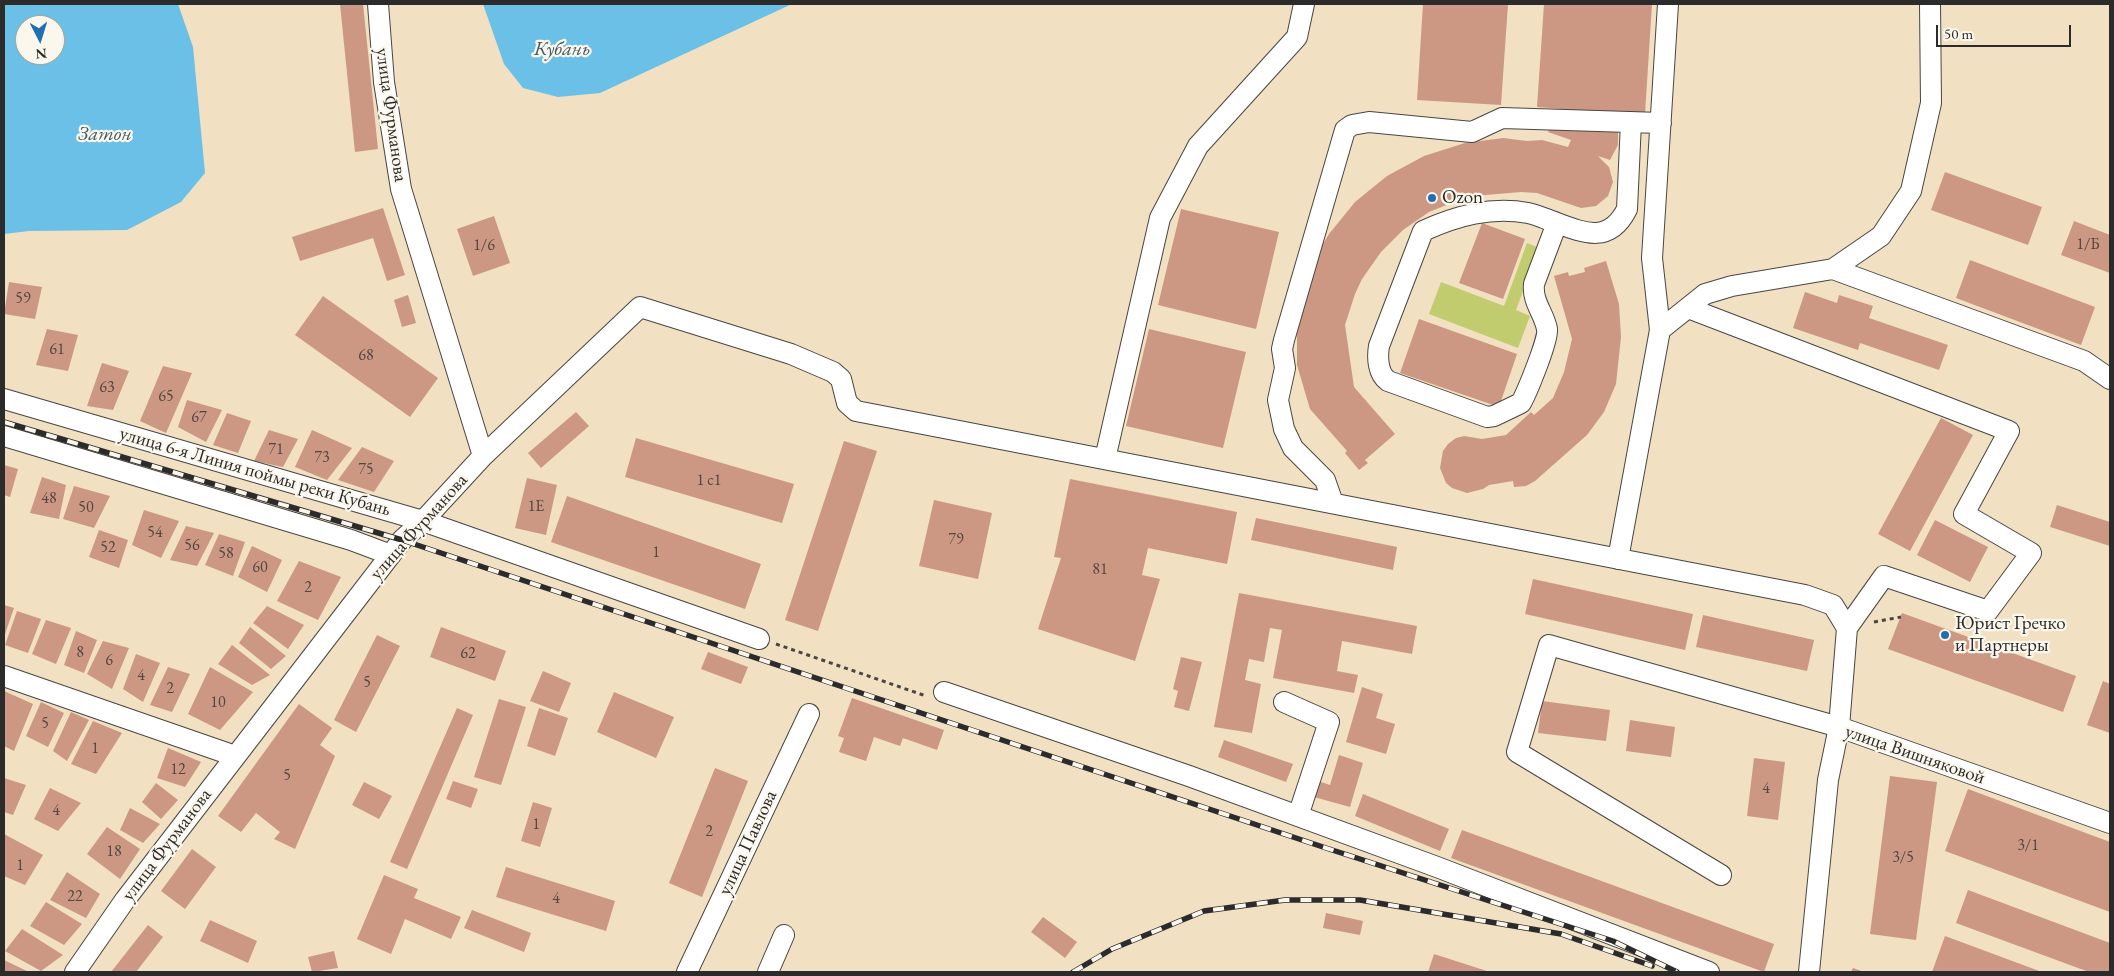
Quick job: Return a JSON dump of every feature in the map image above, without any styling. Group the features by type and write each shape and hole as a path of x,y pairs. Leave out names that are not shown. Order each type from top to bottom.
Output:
{"street":[{"name":"улица Фурманова","path":"75,972 124,900 402,540 423,521 483,456 401,189 384,82 378,4"},
{"path":"1105,459 1160,218 1198,146 1297,37 1304,4"},
{"path":"1618,559 1660,330 1646,218 1661,123 1668,4"},
{"path":"1660,330 1705,294 1732,286 1833,269 1881,236 1911,191 1931,103 1930,4"},
{"path":"1333,503 1325,480 1288,440 1278,400 1285,368 1282,349 1284,340 1345,130 1352,125 1369,122 1472,132 1502,118 1661,123"},
{"path":"1557,224 1534,284 1533,292 1546,324 1546,337 1521,403 1488,417 1388,381 1383,377 1378,356 1379,346 1423,231 1457,217 1493,211 1530,213 1583,233 1593,234 1612,228 1627,209 1631,122"},
{"path":"1833,269 2084,361 2110,379"},
{"path":"483,456 640,307 791,354 833,372 840,379 847,404 856,411 1805,595 1833,606 1847,628"},
{"path":"1688,308 2010,431 1964,514 2032,552 1988,611 1884,576 1847,628 1839,727 1549,645 1517,752 1721,875"},
{"name":"улица 6-я Линия поймы реки Кубань","path":"4,399 423,521 759,638"},
{"name":"улица 6-я Линия поймы реки Кубань","path":"4,436 351,540 391,555"},
{"path":"4,676 235,756"},
{"path":"944,692 1189,776 1709,972"},
{"path":"1284,702 1329,722 1298,816"},
{"name":"улица Павлова","path":"687,972 809,714"},
{"name":"улица Вишняковой","path":"1809,972 1828,780 1839,727 2110,823"},
{"path":"768,972 784,935"}],"path":[{"path":"759,638 935,699 944,692"}],"green space":[{"path":"1527,243 1539,248 1516,310 1530,316 1518,348 1429,314 1441,282 1504,306"}],"water":[{"name":"Затон","path":"4,4 178,4 193,47 205,173 181,202 127,230 29,231 4,234"},
{"name":"Кубань","path":"483,4 792,4 600,93 558,97 523,88 504,64"}],"building":[{"path":"340,4 363,4 378,149 355,152"},
{"path":"1423,4 1508,4 1501,105 1417,100"},
{"path":"1544,4 1652,4 1645,114 1618,128 1618,145 1610,160 1598,156 1609,167 1613,182 1608,196 1596,206 1581,208 1537,193 1521,192 1474,196 1429,212 1403,230 1381,252 1362,279 1345,325 1354,387 1395,434 1365,460 1368,463 1359,470 1345,453 1347,451 1310,409 1297,365 1297,338 1295,330 1321,247 1355,202 1387,176 1424,156 1465,143 1503,138 1527,141 1542,140 1568,147 1571,140 1548,132 1555,112 1571,112 1574,110 1537,107"},
{"path":"1945,172 2042,207 2028,245 1931,210"},
{"path":"383,208 405,275 387,281 373,238 300,261 292,237"},
{"path":"1181,209 1279,232 1256,329 1158,305"},
{"path":"494,216 510,263 473,276 457,229"},
{"path":"2074,221 2110,235 2110,273 2061,255"},
{"path":"1482,223 1525,239 1503,299 1459,283"},
{"path":"1970,260 2095,307 2081,345 1956,298"},
{"path":"1606,261 1619,304 1621,337 1616,384 1604,412 1587,435 1535,481 1526,486 1514,487 1513,481 1489,485 1483,489 1467,493 1452,488 1446,483 1440,468 1443,451 1448,444 1456,438 1464,436 1482,439 1506,435 1531,412 1534,415 1553,398 1564,372 1572,339 1554,276 1568,272 1569,276 1585,272 1584,268"},
{"path":"9,282 42,287 35,319 4,314"},
{"path":"1805,292 1837,303 1839,295 1873,306 1869,318 1948,345 1939,370 1860,343 1858,350 1793,328"},
{"path":"408,295 416,323 402,327 394,300"},
{"path":"323,296 438,378 410,417 295,335"},
{"path":"1419,319 1517,354 1499,407 1400,373"},
{"path":"47,329 78,335 68,371 36,365"},
{"path":"1149,329 1246,352 1223,448 1126,426"},
{"path":"102,363 129,371 113,410 87,406"},
{"path":"163,366 192,373 166,433 140,421"},
{"path":"187,400 222,410 206,442 178,427"},
{"path":"576,412 589,426 541,468 528,453"},
{"path":"227,413 251,421 238,453 213,445"},
{"path":"1941,418 1973,435 1910,551 1878,534"},
{"path":"269,430 298,439 283,467 254,461"},
{"path":"312,430 352,448 327,480 295,467"},
{"path":"636,438 794,484 782,523 625,477"},
{"path":"844,441 877,451 818,631 785,620"},
{"path":"362,447 394,461 374,492 338,480"},
{"path":"4,465 18,469 10,497 4,495"},
{"path":"42,477 66,485 59,519 30,513"},
{"path":"527,478 557,485 546,535 515,528"},
{"path":"1070,479 1237,512 1227,564 1148,548 1142,575 1160,579 1135,661 1038,629 1061,558 1054,557"},
{"path":"74,486 110,496 94,528 63,519"},
{"path":"567,496 761,564 745,609 551,542"},
{"path":"934,500 992,513 978,579 919,566"},
{"path":"2057,505 2110,522 2110,546 2050,527"},
{"path":"144,510 179,521 161,558 132,545"},
{"path":"1256,518 1397,547 1393,570 1251,540"},
{"path":"1935,520 1988,547 1970,582 1917,555"},
{"path":"186,526 214,533 197,566 170,560"},
{"path":"99,530 128,540 119,568 89,557"},
{"path":"219,534 245,542 233,576 205,565"},
{"path":"252,546 282,560 267,592 238,577"},
{"path":"299,561 341,577 318,620 277,601"},
{"path":"1533,579 1693,614 1685,650 1525,614"},
{"path":"1239,593 1417,626 1412,654 1342,641 1337,671 1358,675 1354,693 1273,678 1282,630 1270,628 1264,662 1249,659 1245,680 1261,684 1252,733 1214,727"},
{"path":"4,605 14,608 4,637"},
{"path":"267,606 304,625 288,649 253,623"},
{"path":"17,611 41,619 28,653 5,645"},
{"path":"1902,613 2076,676 2063,712 1888,649"},
{"path":"1703,615 1814,640 1807,671 1696,647"},
{"path":"46,620 71,628 56,664 32,654"},
{"path":"250,627 286,656 271,669 239,643"},
{"path":"441,627 506,651 495,681 430,657"},
{"path":"76,631 97,640 84,673 64,665"},
{"path":"377,635 400,646 356,732 334,720"},
{"path":"103,641 129,648 112,689 87,674"},
{"path":"232,645 270,675 252,685 218,664"},
{"path":"708,652 748,667 741,684 701,669"},
{"path":"136,654 160,663 143,702 123,689"},
{"path":"1181,657 1202,662 1189,711 1174,707 1178,691 1173,689"},
{"path":"168,667 190,674 172,712 150,705"},
{"path":"210,667 253,692 220,730 188,714"},
{"path":"543,671 571,683 559,712 530,701"},
{"path":"2103,681 2110,684 2110,733 2087,725"},
{"path":"1362,687 1383,694 1376,718 1395,724 1386,754 1346,742"},
{"path":"4,691 33,704 14,751 4,746"},
{"path":"614,692 674,717 656,758 597,732"},
{"path":"852,698 944,730 937,750 903,738 900,746 874,737 866,761 839,752 844,738 838,736"},
{"path":"499,699 526,707 501,785 474,777"},
{"path":"1542,701 1610,710 1606,741 1538,733"},
{"path":"41,702 64,713 48,747 26,736"},
{"path":"299,704 332,728 320,745 335,756 295,849 274,839 280,832 256,813 241,832 218,816"},
{"path":"457,708 473,715 407,869 390,862"},
{"path":"539,708 568,718 555,756 527,746"},
{"path":"71,712 89,720 67,761 53,751"},
{"path":"1630,720 1675,727 1671,757 1626,751"},
{"path":"93,721 122,733 96,774 71,764"},
{"path":"1224,740 1293,764 1286,782 1218,757"},
{"path":"168,748 201,762 185,787 157,778"},
{"path":"1339,755 1363,763 1350,807 1314,797 1318,781 1330,785"},
{"path":"1754,758 1785,762 1778,820 1747,816"},
{"path":"715,768 748,781 702,897 669,883"},
{"path":"1890,776 1937,782 1916,940 1870,934"},
{"path":"4,778 26,785 13,815 4,812"},
{"path":"453,781 478,789 471,808 446,799"},
{"path":"364,782 392,796 379,819 352,805"},
{"path":"156,783 178,800 161,819 142,802"},
{"path":"50,788 81,803 58,831 34,819"},
{"path":"1968,789 2110,842 2110,912 1945,851"},
{"path":"1363,794 1449,829 1440,851 1355,816"},
{"path":"533,802 552,808 540,847 521,841"},
{"path":"130,808 160,824 143,843 120,830"},
{"path":"107,827 140,849 120,879 87,854"},
{"path":"1462,830 1774,944 1764,972 1451,858"},
{"path":"4,834 43,855 25,885 4,876"},
{"path":"192,849 216,867 185,909 161,891"},
{"path":"506,867 615,901 606,931 496,897"},
{"path":"67,872 100,894 86,918 50,900"},
{"path":"384,875 418,889 414,898 461,917 451,939 405,919 391,954 357,939"},
{"path":"1968,890 2110,943 2110,972 2089,972 1956,923"},
{"path":"46,902 82,924 64,945 30,926"},
{"path":"472,910 531,933 524,952 464,928"},
{"path":"1326,913 1363,921 1360,935 1323,928"},
{"path":"1043,917 1077,942 1065,958 1031,932"},
{"path":"210,920 257,941 248,963 200,941"},
{"path":"148,925 163,937 136,972 111,972"},
{"path":"22,929 63,955 41,971 5,951"},
{"path":"1945,936 2042,972 1932,972"},
{"path":"334,951 338,968 312,972 308,957"},
{"path":"1434,954 1490,972 1428,972"},
{"path":"4,960 29,972 4,972"},
{"path":"1853,968 1864,972 1851,972"}],"railway":[{"path":"4,422 402,540 1326,848 1613,941 1677,972"},
{"path":"1073,972 1112,949 1204,911 1285,900 1360,900 1561,934 1652,966"}],"place":[{"name":"Ozon","path":"1432,198"},
{"name":"Юрист Гречко и Партнеры","path":"1945,635"}]}
